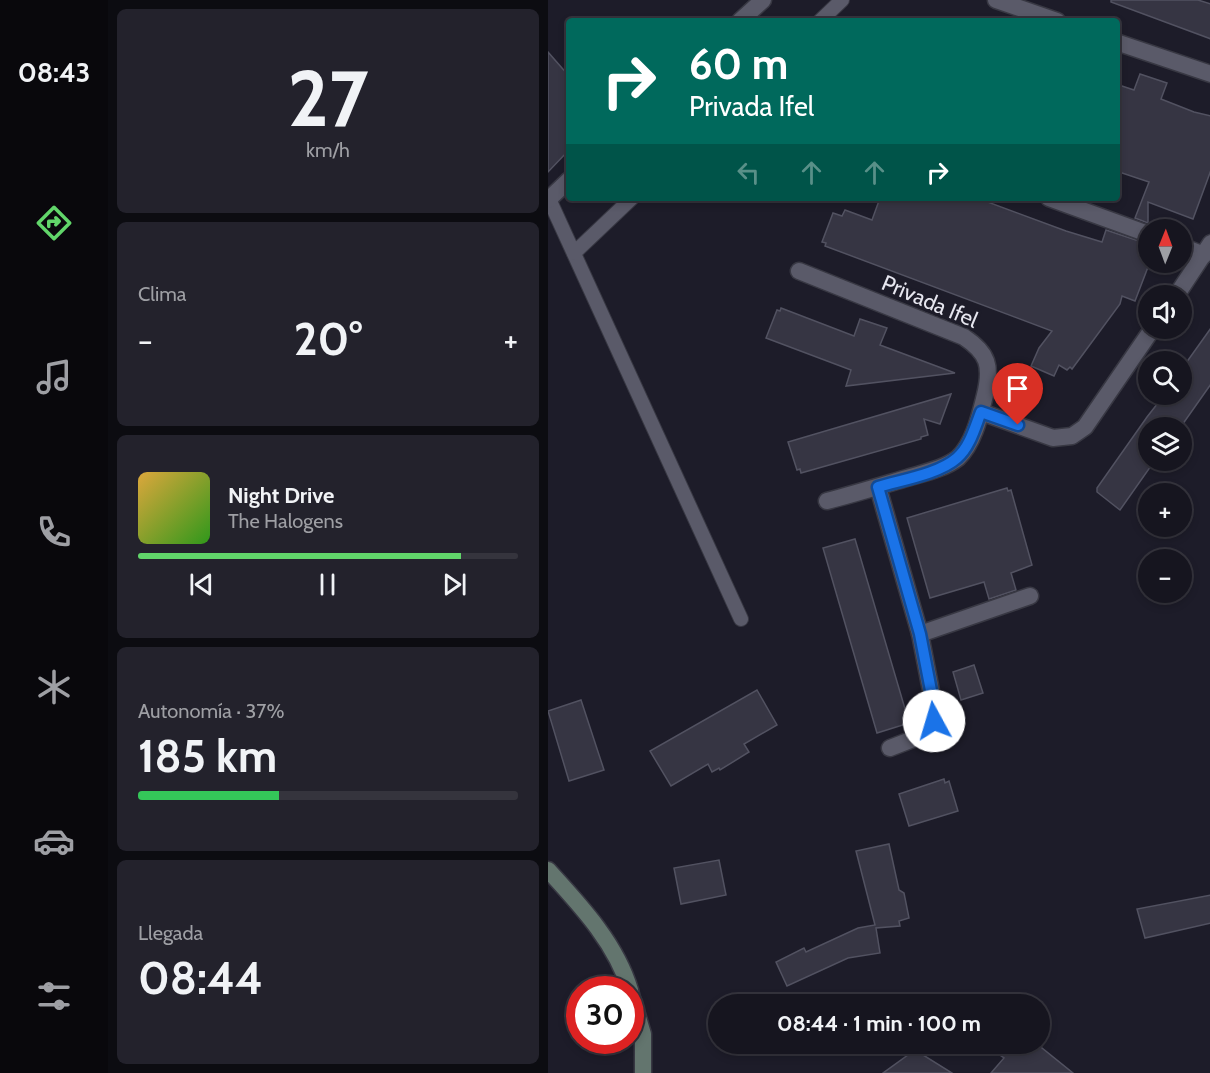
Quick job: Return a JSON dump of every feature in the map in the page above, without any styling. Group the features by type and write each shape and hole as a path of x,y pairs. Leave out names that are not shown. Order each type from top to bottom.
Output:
{"main road":[{"path":"548,870 586,910 626,976"},
{"path":"643,1054 643,1073"}],"street":[{"path":"743,18 763,0"},
{"path":"996,0 1048,18"},
{"path":"1120,43 1211,74"},
{"path":"548,200 566,183"},
{"path":"1057,201 1138,230"},
{"path":"1183,285 1207,249 1192,247"},
{"name":"Privada Ifel","path":"799,272 964,337 984,354 989,382 981,412 968,444 957,458 937,469 827,501"},
{"path":"981,412 1053,438 1072,436 1085,427 1145,339"},
{"path":"878,487 920,634 934,706 934,721 926,735 890,748"},
{"path":"920,634 1030,596"}],"lane":[{"path":"823,18 842,0"},
{"path":"548,200 741,619"},
{"path":"574,254 629,201"}],"building":[{"path":"1111,0 1198,0 1211,4 1211,39 1111,2"},
{"path":"548,52 566,73 566,153 548,172"},
{"path":"1140,74 1167,83 1161,99 1211,116 1211,170 1193,219 1148,202 1148,219 1135,218 1149,182 1120,172 1120,85 1134,90"},
{"path":"879,201 985,201 1102,242 1106,230 1138,241 1138,273 1146,273 1141,285 1138,285 1135,301 1122,296 1120,304 1072,369 1070,367 1067,370 1059,365 1054,376 1031,366 1039,348 1052,331 825,246 826,243 822,242 833,213 842,216 845,210 872,220"},
{"path":"781,308 854,336 860,319 887,328 880,345 955,373 846,386 851,370 766,338 777,310 780,311"},
{"path":"1211,328 1211,384 1188,417 1147,417 1156,405 1192,405 1192,355"},
{"path":"951,394 940,424 924,419 928,435 921,439 801,473 800,469 797,470 788,442"},
{"path":"1138,430 1138,471 1147,471 1120,510 1097,492 1097,488"},
{"path":"1007,488 1008,491 1011,490 1032,565 1011,573 1016,590 989,599 984,582 930,598 907,518"},
{"path":"855,539 908,719 905,720 906,724 877,733 823,548"},
{"path":"974,665 983,693 961,700 953,672"},
{"path":"757,690 777,725 744,744 749,752 720,770 719,768 712,772 708,764 671,786 650,751"},
{"path":"581,700 604,770 569,781 548,711"},
{"path":"944,779 945,783 949,781 958,811 909,826 899,794"},
{"path":"889,844 899,890 904,893 909,918 899,921 900,926 876,928 880,953 848,958 787,986 776,962 804,948 806,952 858,928 875,925 856,851"},
{"path":"719,860 726,895 681,904 674,868"},
{"path":"1211,895 1211,923 1145,938 1137,909"},
{"path":"909,1054 921,1054 952,1073 883,1073"},
{"path":"998,1054 1049,1054 1073,1073 991,1073 1004,1058"}],"route":[{"path":"934,721 934,706 920,634 878,487 937,469 957,458 968,444 981,412 1018,425"}]}
